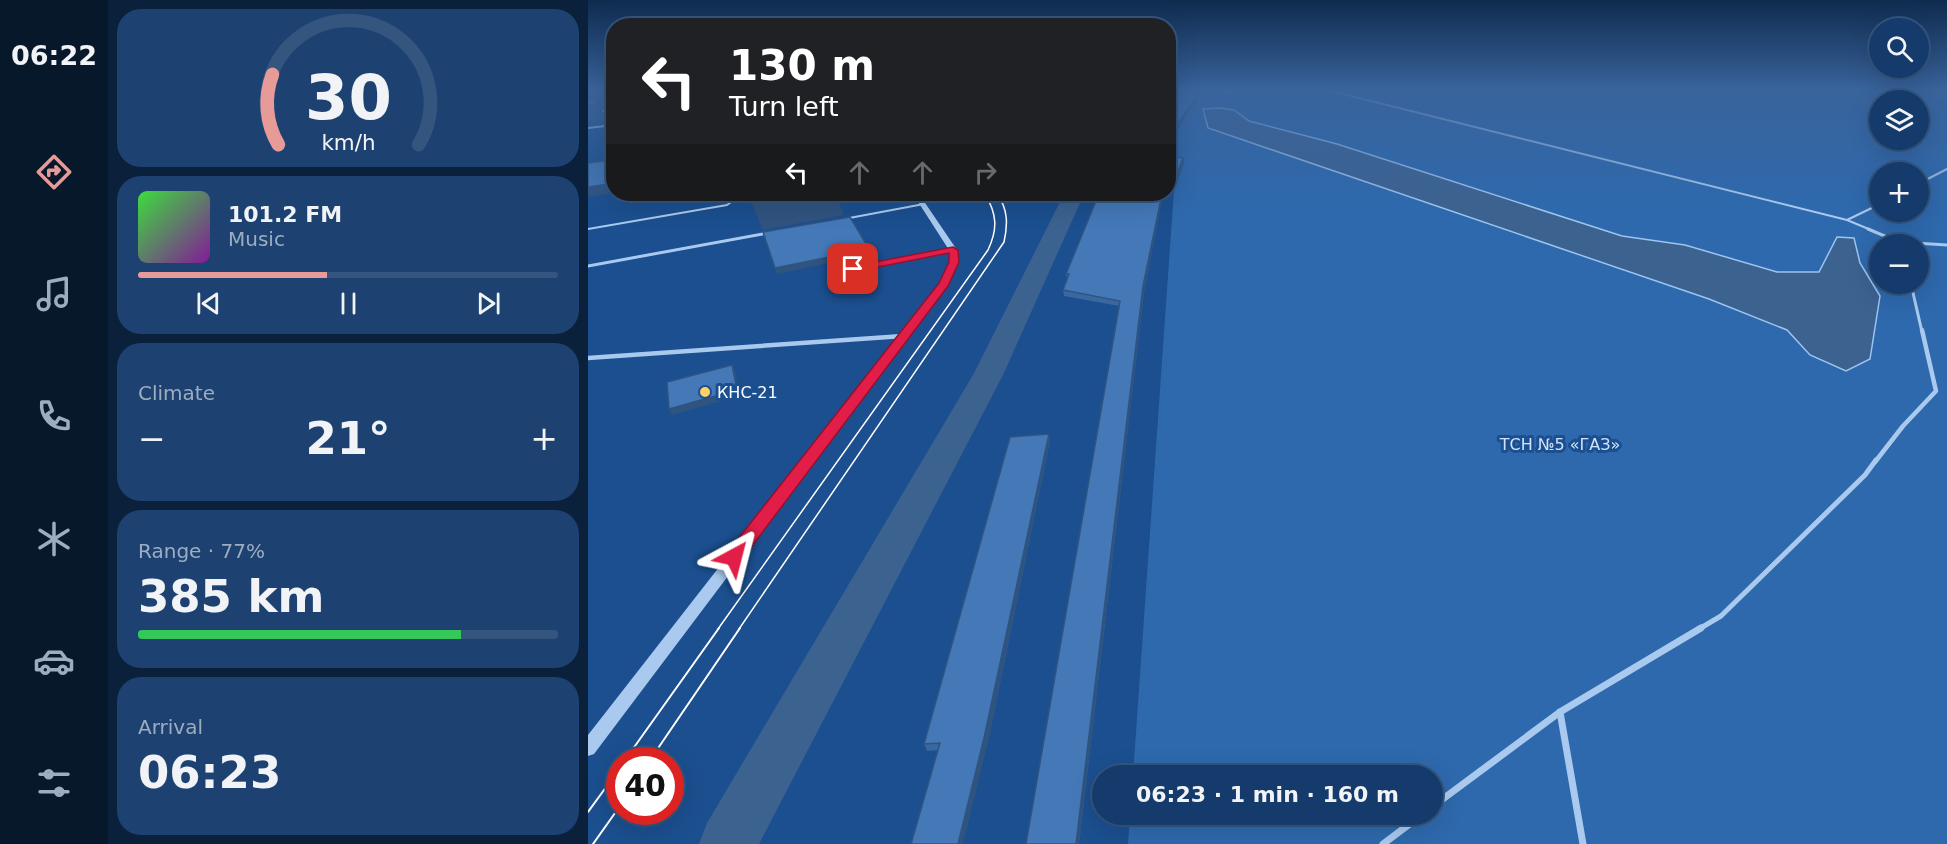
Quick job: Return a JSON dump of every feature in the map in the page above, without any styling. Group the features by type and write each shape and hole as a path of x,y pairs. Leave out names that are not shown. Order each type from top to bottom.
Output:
{"street":[{"path":"588,748 944,284 954,262 953,250 922,201"}],"lane":[{"path":"1481,128 1847,220 1879,234"},
{"path":"1929,178 1947,169"},
{"path":"588,229 727,205 732,201"},
{"path":"836,220 924,204"},
{"path":"1847,220 1869,209"},
{"path":"588,266 769,233"},
{"path":"1939,243 1947,238"},
{"path":"1929,243 1947,245"},
{"path":"833,273 953,250"},
{"path":"1443,799 1560,712 1721,616 1865,475 1903,426 1936,391 1913,294"},
{"path":"588,358 905,336"},
{"path":"1560,712 1583,844"},
{"path":"1383,844 1408,825"}],"green space":[{"name":"ТСН №5 «ГАЗ»","path":"1178,128 1869,128 1869,150 1929,150 1929,128 1947,128 1947,844 1128,844 1129,825 1443,825 1443,765 1134,765 1176,185 1184,163 1176,161 1176,131"}],"shaded area":[{"path":"1209,128 1277,128 1337,144 1622,236 1685,245 1777,272 1819,272 1837,237 1854,238 1860,263 1869,278 1869,294 1880,296 1870,359 1846,371 1810,355 1787,330 1709,299"}],"building":[{"path":"1176,157 1183,158 1176,177"},
{"path":"606,161 606,184 588,187 588,163"},
{"path":"751,201 770,201 752,204"},
{"path":"1096,201 1161,201 1143,286 1076,844 1026,844 1120,301 1063,290 1069,274 1066,274"},
{"path":"850,217 869,249 775,268 763,232"},
{"name":"КНС-21","path":"732,365 737,390 669,409 667,382"},
{"path":"1049,434 984,738 958,844 911,844 940,743 924,744 1010,437"}],"waterway":[{"path":"728,844 988,375 1071,201"}],"tram line":[{"path":"718,629 988,250 995,228 994,215 988,201"},
{"path":"739,629 1004,242 1006,217 1001,201"},
{"path":"634,747 719,628"},
{"path":"659,747 740,628"},
{"path":"588,812 606,787"},
{"path":"593,844 606,825"}],"place":[{"name":"КНС-21","path":"705,392"}],"route":[{"path":"734,557 944,284 954,262 953,250 853,269"}]}
